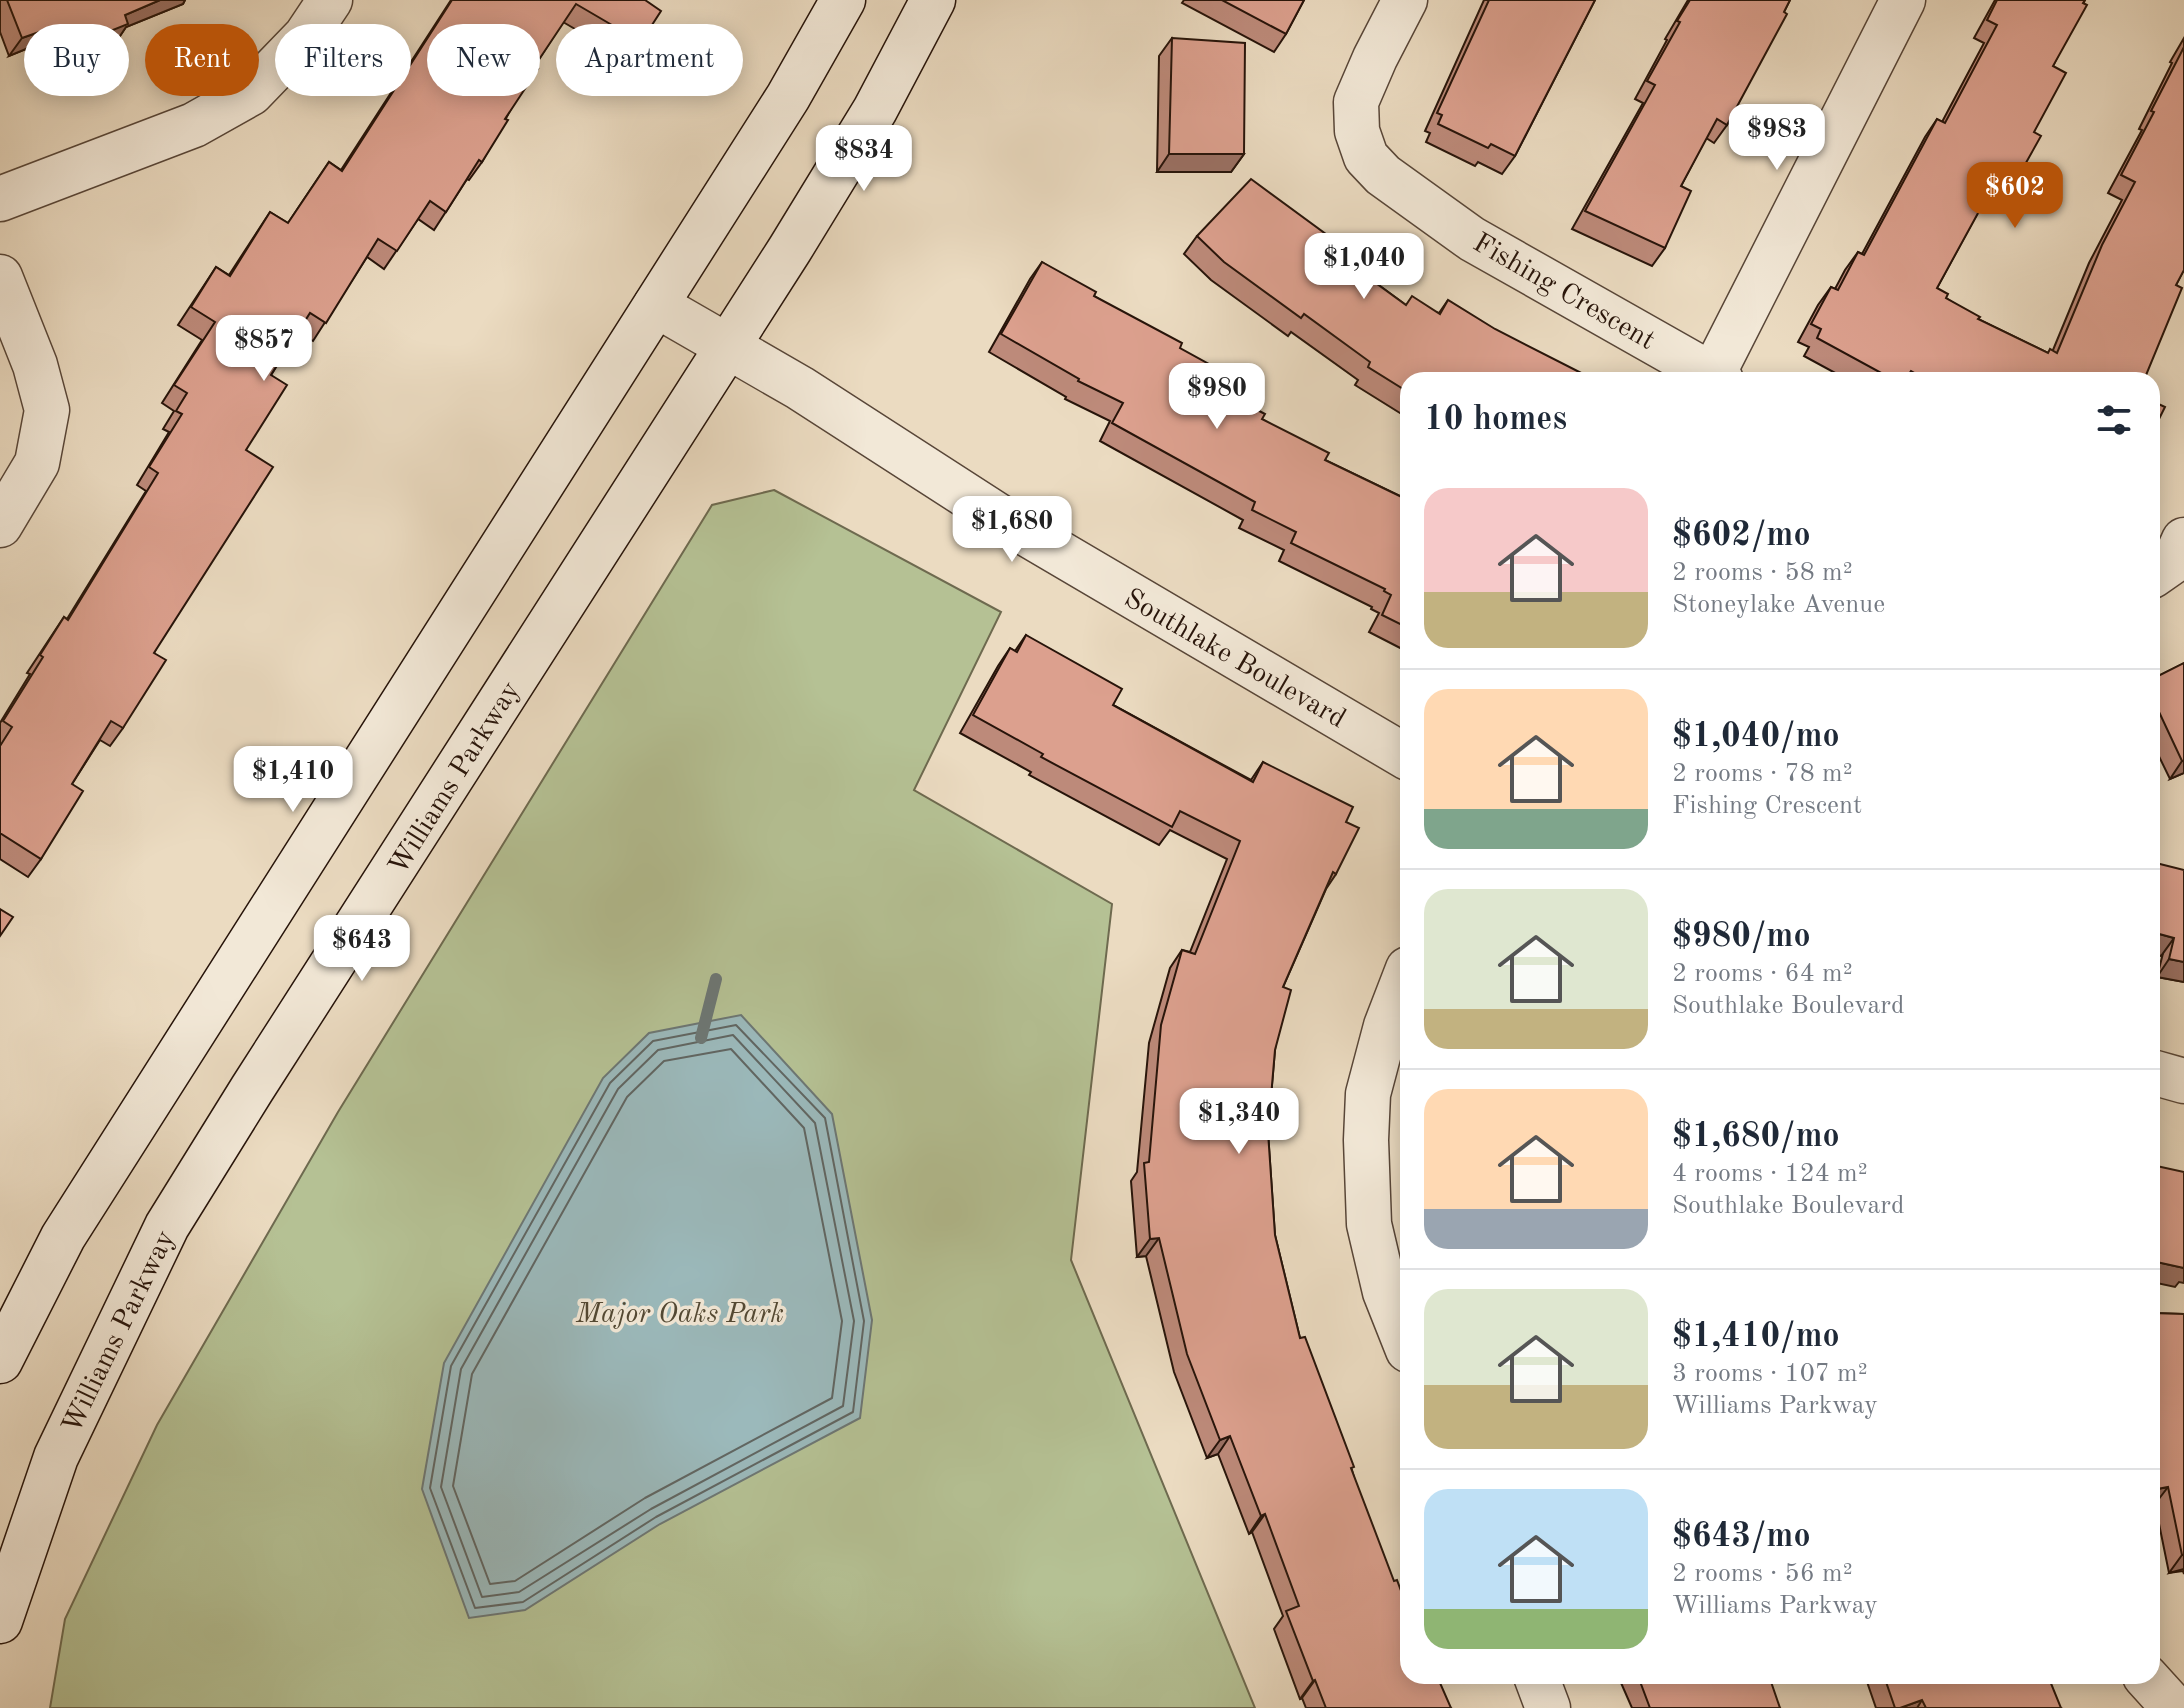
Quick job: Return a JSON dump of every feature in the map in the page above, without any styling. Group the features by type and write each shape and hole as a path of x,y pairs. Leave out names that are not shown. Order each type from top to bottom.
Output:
{"main road":[{"path":"0,199 194,125 251,93 306,36 330,0"},
{"path":"0,1361 63,1237 788,97 843,0"},
{"name":"Williams Parkway","path":"0,1621 56,1457 167,1226 727,347 875,110 933,0"},
{"name":"Fishing Crescent","path":"1405,0 1356,102 1357,131 1366,157 1383,175 1472,239 1704,372"},
{"path":"1717,372 1903,0"},
{"path":"0,277 35,365 47,410 37,463 0,525"},
{"name":"Southlake Boulevard","path":"656,305 800,388 1017,528 1400,753"},
{"path":"2160,570 2175,560 2184,540"},
{"path":"1400,990 1386,1026 1368,1094 1366,1140 1369,1224 1385,1292 1400,1330"},
{"path":"2160,1074 2184,1081"},
{"path":"1539,1684 1548,1708"},
{"path":"2152,1684 2174,1708"}],"green space":[{"name":"Major Oaks Park","path":"774,490 1001,612 914,790 1112,904 1071,1260 1255,1708 50,1708 65,1619 157,1425 338,1112 712,505"}],"water":[{"path":"741,1015 832,1114 872,1320 860,1418 660,1524 525,1610 469,1618 422,1489 444,1363 603,1078 649,1033"}],"building":[{"path":"7,0 160,0 125,15 128,24 24,24 22,38"},
{"path":"452,0 645,0 661,11 653,24 610,24 576,4 563,24 556,24 556,34 540,58 540,24 437,24"},
{"path":"1222,0 1304,0 1286,34"},
{"path":"1489,0 1595,0 1515,156 1491,144 1488,148 1438,124 1442,115 1437,113"},
{"path":"1690,0 1790,0 1784,12 1787,14 1727,125 1717,119 1681,186 1691,191 1665,248 1585,211 1655,85 1647,81"},
{"path":"1997,0 2085,0 2083,3 2087,5 2053,66 2066,73 2034,132 2041,136 2009,193 1994,184 1937,288 1948,294 1946,298 1980,317 1978,319 2048,353 2050,349 2057,353 2102,245 2135,182 2121,175 2184,47 2184,270 2176,285 2182,288 2147,372 1879,372 1817,338 1821,329 1811,324 1831,287 1838,290 1858,252 1864,255 1937,119 1945,123 1997,25 1987,20"},
{"path":"1172,38 1245,43 1244,154 1169,154"},
{"path":"427,39 427,96 520,96 482,162 479,160 446,212 430,201 397,251 378,239 326,323 310,313 271,375 287,385 246,450 273,467 154,653 166,660 123,728 111,721 72,784 83,791 41,859 0,833 0,746 12,727 3,721 43,657 40,655 64,617 68,620 158,473 149,467 182,414 176,411 187,393 174,385 215,322 191,307 216,267 230,276 270,212 288,223 329,162 342,171 390,96 411,96 411,64"},
{"path":"1251,179 1349,251 1343,259 1406,305 1412,296 1440,314 1448,300 1495,329 1579,372 1400,372 1400,387 1368,367 1370,362 1304,314 1301,318 1224,262 1197,236"},
{"path":"1042,262 1096,292 1094,296 1182,343 1180,348 1216,368 1208,384 1265,414 1262,419 1329,453 1325,460 1400,496 1400,624 1382,615 1391,595 1385,589 1291,543 1296,532 1252,510 1255,502 1112,423 1123,403 1078,381 1001,334"},
{"path":"1026,635 1122,689 1113,705 1253,782 1263,762 1353,807 1346,822 1359,828 1336,874 1333,872 1283,987 1291,990 1275,1050 1268,1132 1275,1235 1300,1338 1305,1337 1354,1467 1351,1468 1394,1581 1397,1580 1400,1588 1400,1684 1440,1684 1451,1708 1326,1708 1286,1611 1299,1606 1265,1514 1261,1516 1230,1436 1220,1440 1187,1354 1159,1238 1150,1239 1144,1163 1149,1162 1161,1025 1182,950 1195,954 1240,841 1180,811 1172,827 1041,757 1043,754 973,715 1010,648 1017,652"},
{"path":"2184,663 2184,761 2160,714 2160,675"},
{"path":"2160,864 2184,870 2184,962 2169,959 2174,938 2160,934"},
{"path":"0,909 13,917 0,936"},
{"path":"2160,1167 2184,1172 2184,1268 2160,1263"},
{"path":"2160,1313 2184,1314 2184,1555 2168,1487 2160,1488"},
{"path":"1641,1684 1772,1684 1780,1708 1650,1708"},
{"path":"1887,1684 2051,1684 2061,1708 1926,1708 1922,1700 1895,1708"}],"waterway":[{"path":"701,1038 716,979"}]}
